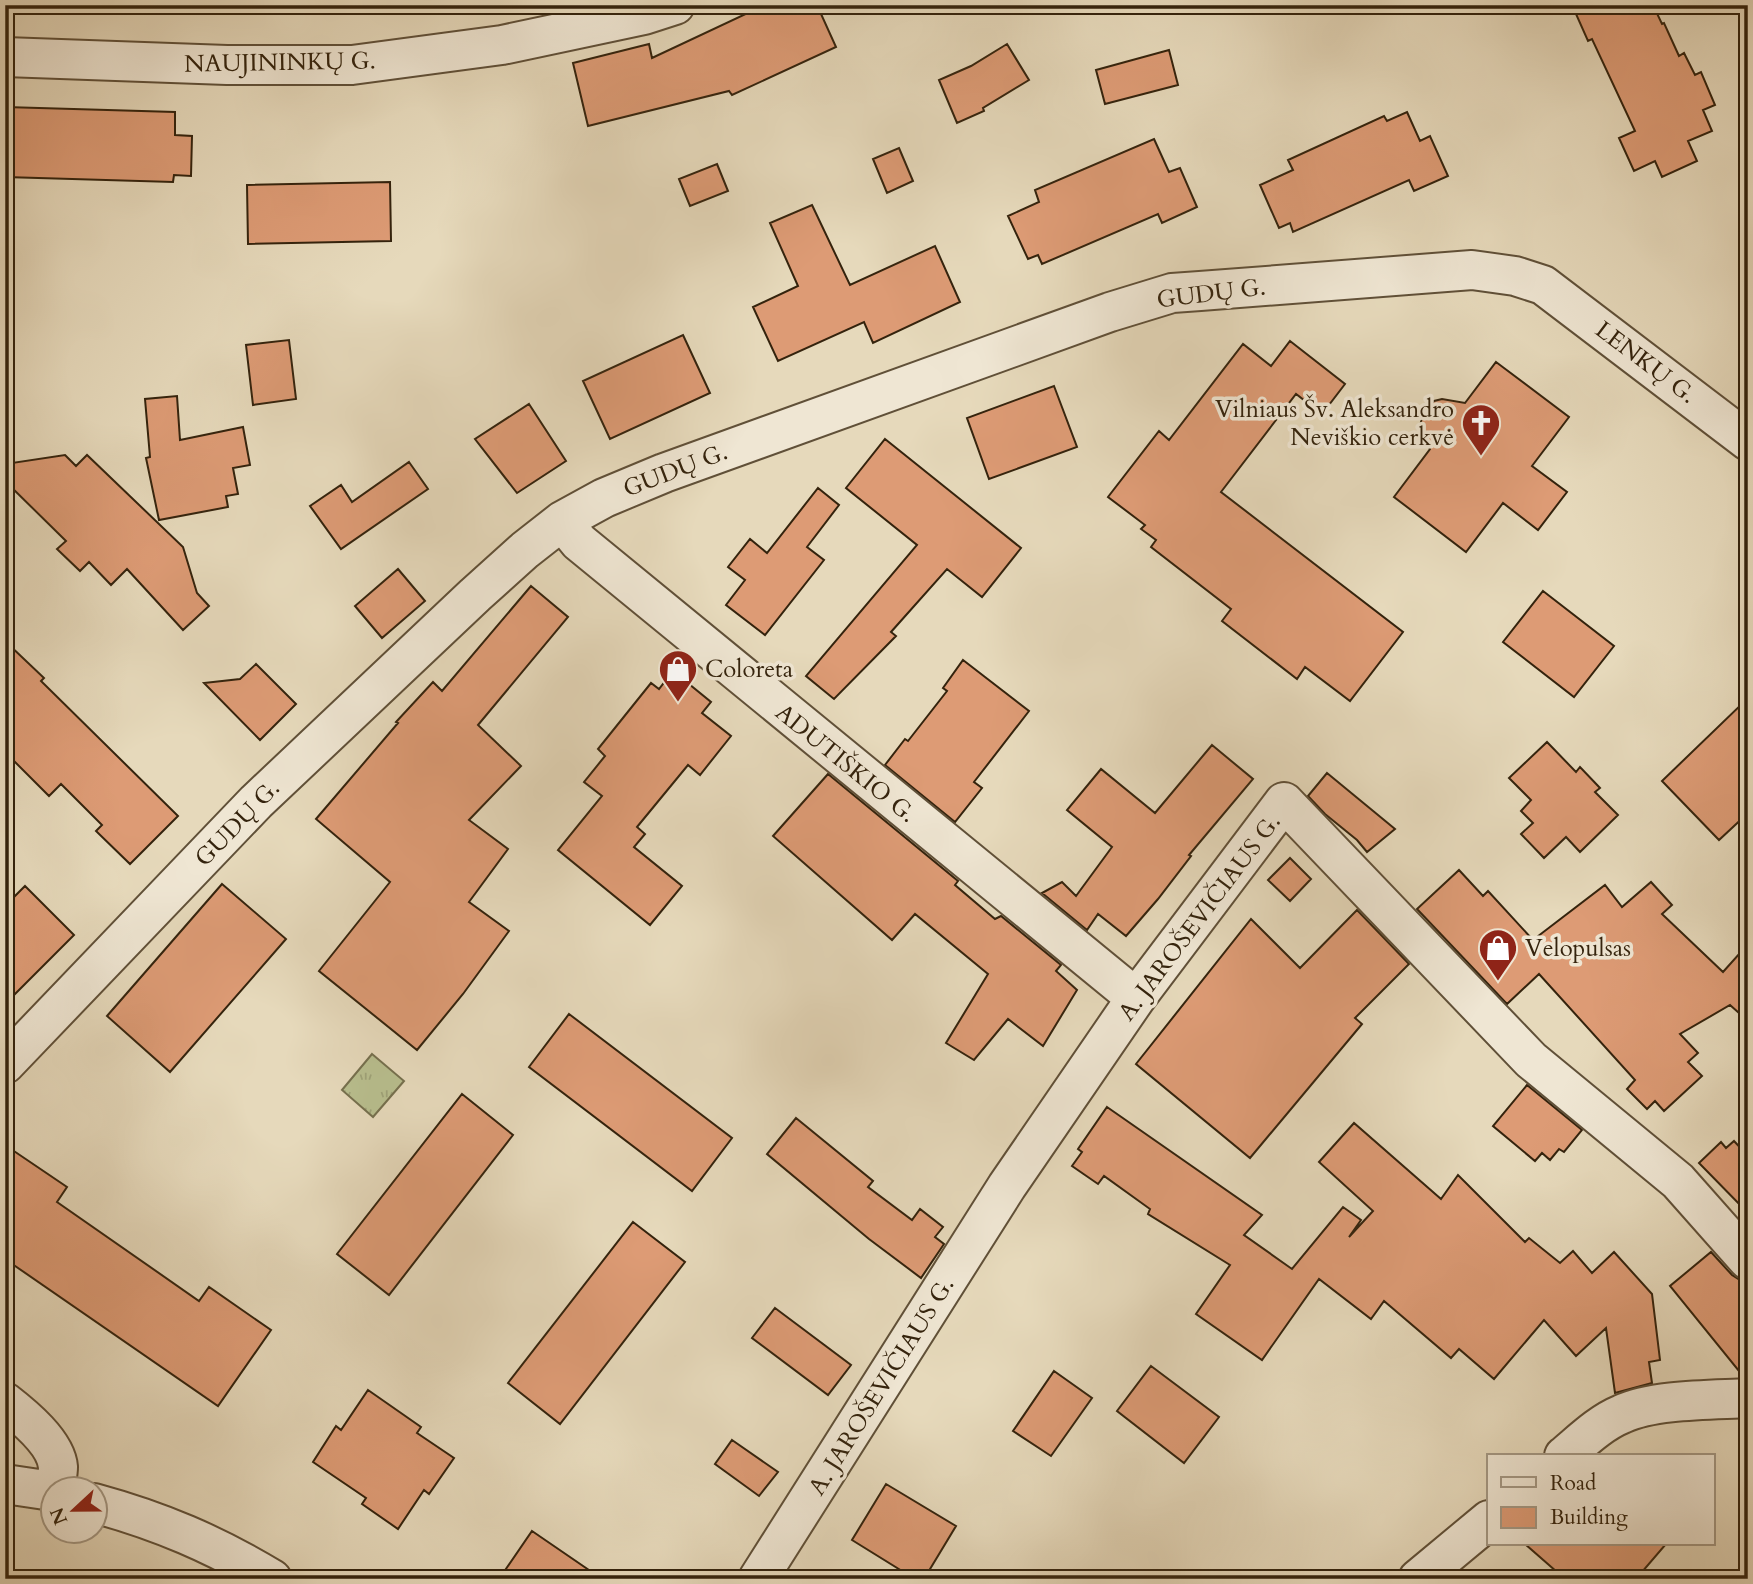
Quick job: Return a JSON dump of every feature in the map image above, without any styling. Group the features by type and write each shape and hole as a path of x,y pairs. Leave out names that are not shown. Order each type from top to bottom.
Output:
{"street":[{"name":"NAUJININKŲ G.","path":"5,57 227,65 352,65 502,45 644,15 675,5"},
{"name":"GUDŲ G.","path":"5,1064 256,802 475,595 562,521 604,498 664,473 1110,312 1172,293 1472,270 1515,276 1543,285"},
{"name":"LENKŲ G.","path":"1543,285 1748,440"},
{"name":"ADUTIŠKIO G.","path":"562,521 589,551 1136,998"},
{"name":"A. JAROŠEVIČIAUS G.","path":"758,1579 1007,1186 1136,998 1284,802 1531,1060 1678,1181 1748,1260"},
{"path":"1566,1454 1595,1430 1622,1414 1647,1406 1748,1398"},
{"path":"5,1402 27,1419 49,1445 58,1464 56,1476"},
{"path":"5,1484 38,1488"},
{"path":"108,1507 143,1516 191,1535 272,1579"},
{"path":"1418,1579 1487,1522"}],"green space":[{"path":"372,1054 404,1081 373,1117 342,1090"}],"building":[{"path":"765,5 817,5 836,47 732,95 729,91 588,126 573,63 649,44 652,58"},
{"path":"1572,5 1653,5 1679,56 1684,53 1695,75 1701,72 1715,105 1703,110 1712,131 1688,141 1697,161 1662,177 1655,161 1634,171 1619,138 1635,131 1592,39 1588,41"},
{"path":"1007,44 1029,80 983,108 984,111 957,123 939,80 971,66"},
{"path":"1169,50 1178,85 1105,104 1096,70"},
{"path":"5,107 175,112 175,135 192,136 191,176 174,175 173,182 5,177"},
{"path":"1407,112 1420,141 1430,136 1448,176 1414,191 1409,180 1293,232 1290,223 1279,228 1260,185 1293,170 1288,160 1384,116 1387,121"},
{"path":"1154,139 1169,172 1180,168 1197,207 1162,223 1158,214 1042,264 1038,255 1028,259 1008,216 1039,202 1035,190"},
{"path":"899,148 913,181 887,193 873,159"},
{"path":"717,164 728,191 690,206 679,179"},
{"path":"390,182 391,241 248,244 247,185"},
{"path":"812,205 850,285 935,246 960,302 873,343 864,322 778,361 753,307 798,286 770,223"},
{"path":"683,335 710,393 610,439 583,381"},
{"path":"289,340 296,399 253,405 246,345"},
{"path":"1290,341 1345,384 1322,414 1296,394 1221,492 1403,632 1350,701 1305,667 1297,679 1222,621 1231,609 1151,547 1156,540 1141,529 1145,525 1108,497 1159,431 1169,440 1243,344 1271,366"},
{"name":"Vilniaus Šv. Aleksandro Neviškio cerkvė","path":"1496,362 1569,417 1532,466 1567,492 1538,530 1503,503 1466,552 1394,497 1430,449 1420,427 1423,412 1434,401 1442,399 1465,403"},
{"path":"1054,386 1077,447 989,479 967,418"},
{"path":"177,396 180,440 243,427 250,465 233,468 238,494 226,496 228,507 159,520 146,458 150,457 145,399"},
{"path":"529,404 566,461 517,493 475,439"},
{"path":"885,439 1021,548 982,597 947,569 891,632 896,636 834,699 806,676 917,545 846,488"},
{"path":"65,455 76,466 87,455 183,547 197,593 209,606 183,630 127,569 111,585 89,562 80,571 57,549 66,541 5,481 5,464"},
{"path":"409,462 428,489 341,549 310,506 341,485 352,502"},
{"path":"818,488 839,505 807,547 824,560 765,635 726,605 745,580 728,567 750,539 767,553"},
{"path":"398,569 425,601 382,638 355,606"},
{"path":"531,586 568,617 478,725 521,766 469,820 508,849 469,902 509,931 463,994 417,1050 319,971 390,882 316,819 398,723 396,722 433,682 442,691"},
{"path":"1543,591 1614,646 1574,697 1503,642"},
{"path":"5,641 44,678 41,681 178,816 130,864 96,831 102,825 61,784 49,796 5,752"},
{"path":"963,660 1029,711 974,782 982,788 955,822 885,765 905,739 908,741 947,691 943,688"},
{"path":"256,664 296,704 260,740 204,683 240,679"},
{"path":"673,671 711,702 702,713 731,736 700,775 688,765 637,827 645,834 634,847 682,886 650,925 558,850 602,796 584,782 605,756 598,749 651,683 659,689"},
{"path":"1748,698 1748,813 1719,840 1662,781"},
{"path":"1547,742 1576,772 1580,767 1600,788 1595,792 1618,815 1580,852 1566,837 1544,858 1521,834 1533,823 1521,811 1531,800 1509,778"},
{"path":"1212,745 1253,779 1126,936 1098,914 1087,930 1042,893 1062,882 1076,896 1112,847 1067,810 1101,769 1155,813"},
{"path":"1327,773 1395,829 1367,852 1308,796"},
{"path":"828,774 958,881 955,885 995,919 1001,916 1061,965 1056,971 1077,990 1043,1046 1008,1019 974,1060 946,1043 988,974 915,914 892,940 773,836"},
{"path":"1290,858 1311,879 1290,901 1268,880"},
{"path":"1459,870 1483,896 1488,891 1533,940 1605,885 1622,907 1651,882 1672,905 1662,914 1723,972 1748,944 1748,1021 1730,1005 1680,1034 1698,1053 1688,1062 1702,1076 1664,1111 1655,1101 1647,1109 1627,1089 1635,1080 1539,974 1507,1004 1417,909"},
{"path":"222,884 286,939 170,1072 107,1016"},
{"path":"25,886 74,935 5,1004 5,906"},
{"path":"1357,910 1409,964 1355,1018 1362,1024 1250,1158 1136,1064 1251,919 1300,968"},
{"path":"569,1014 732,1138 692,1191 529,1067"},
{"path":"1527,1085 1582,1130 1564,1152 1559,1149 1550,1160 1542,1153 1535,1161 1493,1126"},
{"path":"462,1094 513,1135 389,1295 337,1254"},
{"path":"1107,1107 1262,1215 1244,1235 1292,1269 1343,1207 1361,1220 1349,1237 1373,1211 1319,1162 1354,1123 1441,1199 1458,1175 1525,1242 1529,1238 1560,1263 1573,1251 1592,1273 1614,1252 1652,1294 1660,1360 1649,1362 1652,1383 1615,1393 1606,1328 1576,1356 1544,1320 1494,1379 1459,1349 1451,1358 1384,1301 1371,1319 1319,1279 1262,1360 1196,1314 1230,1265 1148,1214 1150,1209 1104,1176 1098,1184 1072,1166 1082,1152 1078,1149"},
{"path":"796,1118 873,1181 868,1187 912,1220 920,1209 943,1227 935,1237 944,1244 921,1278 869,1239 767,1154"},
{"path":"1734,1141 1748,1156 1748,1213 1699,1163 1721,1142 1726,1148"},
{"path":"5,1145 67,1187 57,1202 199,1301 209,1287 271,1330 218,1406 5,1259"},
{"path":"633,1222 685,1262 560,1424 508,1383"},
{"path":"1711,1252 1732,1275 1748,1281 1748,1376 1743,1376 1670,1286"},
{"path":"775,1308 851,1365 828,1395 752,1338"},
{"path":"1151,1366 1219,1417 1184,1463 1117,1411"},
{"path":"1054,1371 1092,1398 1051,1456 1013,1431"},
{"path":"368,1390 421,1427 417,1433 454,1458 429,1494 424,1490 398,1529 362,1504 366,1498 313,1462 336,1426 341,1430"},
{"path":"732,1440 778,1472 759,1496 715,1464"},
{"path":"886,1484 956,1526 924,1579 915,1579 852,1540"},
{"path":"532,1531 602,1579 499,1579"},
{"path":"1527,1546 1664,1546 1636,1579 1565,1579"}],"place":[{"name":"Vilniaus Šv. Aleksandro Neviškio cerkvė","path":"1481,457"},
{"name":"Coloreta","path":"678,703"},
{"name":"Velopulsas","path":"1498,982"}]}
